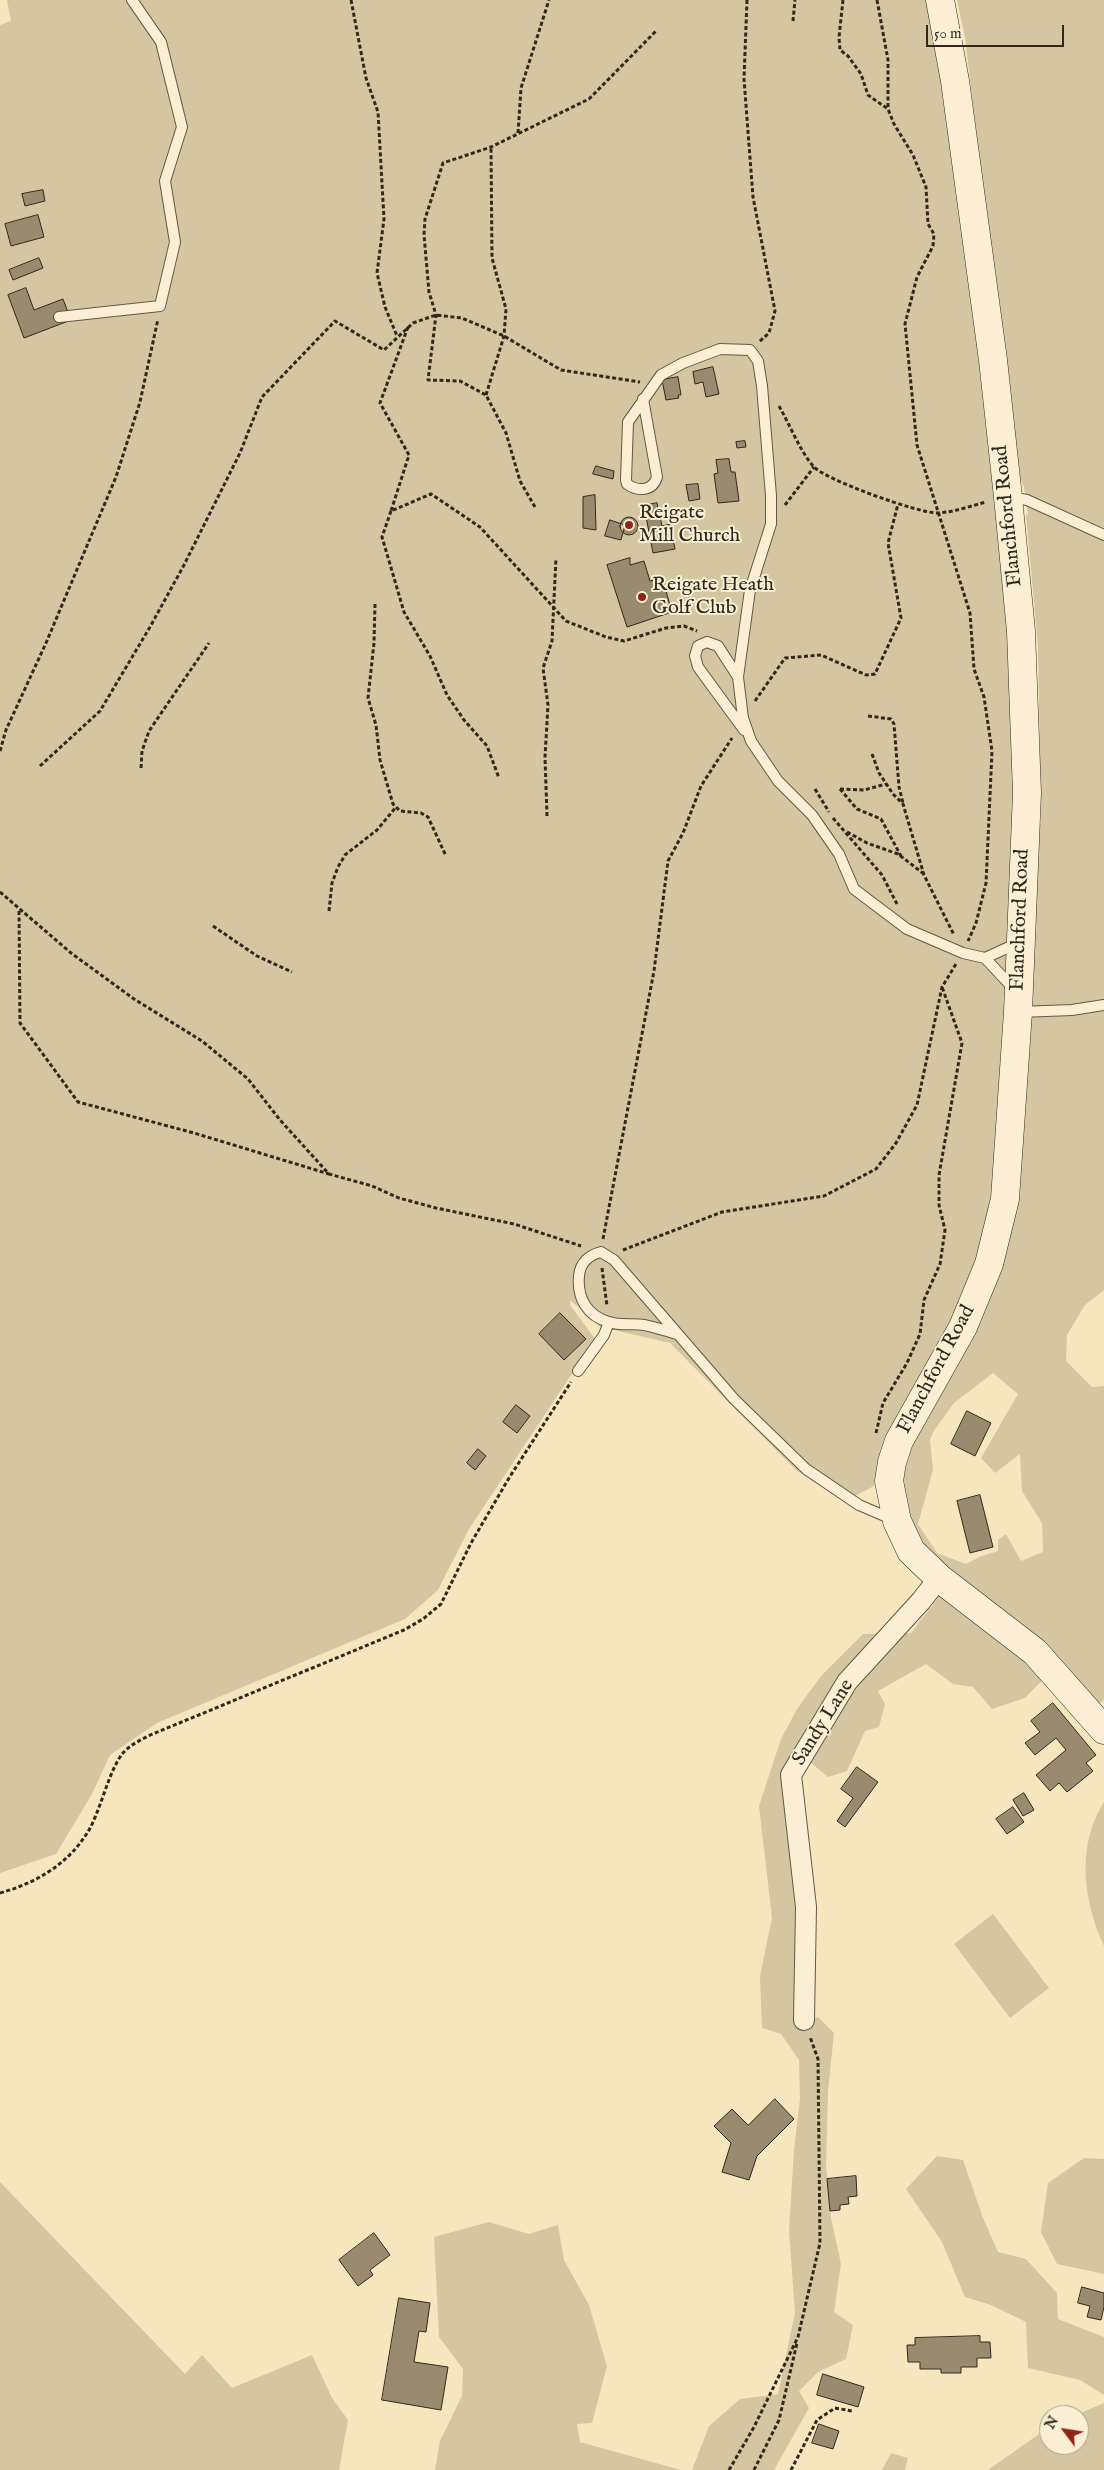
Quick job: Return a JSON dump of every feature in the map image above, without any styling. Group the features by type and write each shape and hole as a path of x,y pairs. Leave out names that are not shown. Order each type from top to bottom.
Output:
{"street":[{"name":"Flanchford Road","path":"940,0 956,90 993,360 1008,497 1021,631 1026,730 1026,794 1018,1003 1005,1199 989,1264 963,1327 898,1441 889,1481 897,1521 911,1552 939,1578 1035,1652 1104,1730"},
{"name":"Sandy Lane","path":"804,2020 806,1907 791,1775 847,1682 921,1601 939,1578"}],"lane":[{"path":"60,318 160,306 175,242 164,181 182,127 161,42 132,0"},
{"path":"643,399 657,477 656,481 647,488 635,490 626,480 630,417 652,386 661,375 720,349 750,350 758,361 762,386 771,496 770,524 750,590 738,677 741,722"},
{"path":"1008,497 1027,500 1104,535"},
{"path":"738,677 718,646 702,642 695,651 696,662 741,722 751,741 778,780 812,816 839,854 854,889 906,928 962,952 985,958 1019,943"},
{"path":"985,958 1018,1003 1072,1010 1104,1005"},
{"path":"677,1334 643,1325 609,1322 587,1309 580,1295 580,1268 592,1254 604,1254 621,1267 734,1399 806,1469 858,1505 897,1521"},
{"path":"578,1371 604,1335 609,1322"}],"path":[{"path":"351,0 366,78 378,112 384,219 377,273 385,307 397,336"},
{"path":"518,134 521,88 550,0"},
{"path":"747,0 744,79 753,197 775,311 769,333 750,350"},
{"path":"793,21 796,0"},
{"path":"843,0 839,37 840,50 848,56 861,74 868,95 888,109"},
{"path":"20,911 20,1023 78,1102 372,1186 399,1198 436,1208 514,1224 604,1254 722,1212 824,1196 876,1169 896,1143 917,1105 942,987 976,923 986,883 992,750 984,698 974,669 970,613 917,445 905,324 917,277 933,246 934,234 928,224 926,187 913,155 894,124 888,109 888,60 877,0"},
{"path":"535,507 520,481 506,433 486,395 460,381 428,380 436,315 429,292 424,234 425,219 443,163 492,147 589,99 656,31"},
{"path":"486,395 504,336 506,309 492,258 492,147"},
{"path":"0,751 6,730 46,643 116,477 140,402 160,306"},
{"path":"40,766 100,712 184,565 240,453 262,398 336,321 384,350 408,327 436,315 462,318 504,336 561,370 632,380 652,386"},
{"path":"408,327 380,403 409,455 382,537 404,612 430,656 447,695 464,720 487,746 499,778"},
{"path":"762,386 776,402 814,467 898,504 928,513 938,513 1008,497"},
{"path":"770,524 814,467"},
{"path":"391,511 430,494 480,528 566,621 606,637 624,641 666,628 684,626 704,634 718,646"},
{"path":"609,1322 604,1254 654,971 668,861 683,833 702,786 741,722 785,658 821,655 866,675 875,674 901,618 888,543 898,504"},
{"path":"547,816 545,757 548,704 543,668 552,641 552,608 556,558"},
{"path":"375,604 374,643 368,698 376,724 380,760 393,804 400,811 421,813 428,817 446,856"},
{"path":"141,768 142,751 149,731 209,643"},
{"path":"868,716 891,719 894,724 899,787 924,875 962,952"},
{"path":"872,754 886,784 903,804"},
{"path":"886,784 864,790 840,789 857,809 881,819 901,856"},
{"path":"815,789 832,817 882,875 894,895 906,928"},
{"path":"329,911 332,883 338,866 345,855 377,830 396,807"},
{"path":"844,830 867,843 901,856 924,875"},
{"path":"0,892 71,953 134,999 202,1041 248,1080 280,1120 329,1174"},
{"path":"213,926 257,956 292,972"},
{"path":"876,1435 883,1403 907,1363 920,1334 924,1300 940,1264 945,1230 939,1205 939,1175 962,1043 942,987"},
{"path":"0,1893 37,1880 66,1859 88,1830 122,1754 132,1744 404,1630 423,1619 441,1604 471,1543 509,1478 578,1371"},
{"path":"754,2470 779,2420 820,2243 818,2059 804,2020"},
{"path":"729,2470 754,2427 798,2337"},
{"path":"791,2470 818,2420 835,2408 852,2411"}],"shaded area":[{"path":"7,0 927,0 933,24 966,238 1003,559 1016,759 1015,870 1041,823 1038,646 1026,515 1028,515 1024,487 1015,469 965,37 957,0 1104,0 1104,1290 1085,1305 1067,1335 1066,1361 1092,1387 1104,1386 1104,1700 1095,1708 1052,1670 1025,1698 992,1709 973,1687 953,1684 926,1664 878,1691 885,1704 879,1727 865,1731 847,1771 828,1777 798,1752 796,2023 818,2017 834,2033 828,2091 826,2166 831,2218 841,2264 834,2312 853,2325 846,2359 818,2372 799,2391 809,2408 774,2470 692,2470 709,2426 740,2399 778,2394 795,2313 789,2231 794,2150 800,2099 799,2060 781,2034 762,2028 760,1976 772,1918 759,1806 781,1739 797,1709 821,1676 863,1634 911,1633 938,1598 948,1573 907,1530 876,1477 874,1486 845,1501 797,1471 670,1343 601,1327 570,1300 570,1305 595,1339 469,1529 438,1590 405,1619 157,1723 110,1755 92,1794 56,1854 0,1873 0,25 11,21","holes":["993,1373 1018,1394 981,1458 995,1473 1020,1454 1022,1491 1042,1523 1043,1552 1021,1561 1006,1534 998,1540 998,1551 979,1557 966,1564 937,1553 918,1524 933,1470 930,1440 933,1432 954,1403"]},
{"path":"1104,1802 1104,1946 1091,1911 1087,1892 1086,1855 1095,1819"},
{"path":"993,1914 1049,1988 1010,2018 954,1944"},
{"path":"937,2156 963,2160 983,2218 998,2252 1026,2259 1057,2293 1058,2319 1104,2337 1104,2395 1080,2380 1028,2368 1026,2322 991,2305 965,2297 942,2242 906,2189"},
{"path":"1084,2158 1104,2159 1104,2274 1057,2264 1041,2232 1048,2183"},
{"path":"0,2182 185,2374 202,2355 232,2388 312,2355 332,2398 348,2420 339,2470 0,2470"},
{"path":"489,2222 529,2234 558,2225 564,2260 589,2305 607,2366 592,2423 577,2424 580,2442 681,2470 435,2470 440,2441 462,2396 463,2369 439,2337 434,2237"},
{"path":"1104,2403 1104,2470 988,2470 1039,2434 1039,2455 1089,2455 1089,2409"},
{"path":"891,2453 908,2458 905,2470 882,2470"}],"building":[{"path":"43,190 45,201 25,206 22,194"},
{"path":"38,215 44,237 11,246 5,224"},
{"path":"39,258 43,268 13,280 9,270"},
{"path":"26,288 34,310 63,299 71,320 24,338 8,295"},
{"path":"713,367 719,394 706,397 703,382 695,384 693,372"},
{"path":"678,377 681,395 678,395 679,398 666,400 662,380"},
{"path":"745,441 746,447 737,448 736,442"},
{"path":"729,459 731,472 735,472 739,501 718,503 714,474 718,473 716,460"},
{"path":"596,466 614,471 613,479 593,474"},
{"path":"698,484 700,499 689,501 686,485"},
{"path":"595,495 596,530 583,528 583,497"},
{"path":"657,503 662,526 670,524 675,549 653,553 644,506"},
{"name":"Reigate Mill Church","path":"625,517 633,517 638,522 636,533 625,535 620,530 620,522"},
{"path":"610,520 625,525 621,540 605,536"},
{"name":"Reigate Heath Golf Club","path":"630,558 630,565 644,561 650,581 662,577 672,612 627,627 607,565"},
{"path":"560,1313 586,1339 564,1360 539,1334"},
{"path":"516,1405 530,1416 517,1433 503,1422"},
{"path":"967,1411 991,1423 975,1456 951,1444"},
{"path":"478,1449 486,1456 475,1470 467,1463"},
{"path":"980,1495 993,1547 970,1553 957,1501"},
{"path":"1053,1703 1096,1755 1086,1763 1093,1771 1067,1792 1059,1783 1050,1791 1036,1775 1066,1750 1056,1738 1035,1755 1025,1743 1040,1732 1031,1721"},
{"path":"857,1767 878,1782 845,1827 837,1821 853,1798 841,1789"},
{"path":"1024,1793 1034,1810 1023,1816 1013,1800"},
{"path":"1013,1807 1024,1822 1007,1834 996,1819"},
{"path":"775,2099 794,2119 757,2156 749,2180 722,2172 731,2143 714,2126 732,2109 748,2125"},
{"path":"856,2176 857,2196 848,2197 849,2204 840,2205 840,2210 830,2211 827,2179"},
{"path":"374,2233 390,2255 370,2270 373,2275 358,2286 339,2260"},
{"path":"1082,2287 1104,2293 1104,2307 1101,2320 1087,2317 1090,2306 1078,2303"},
{"path":"399,2298 430,2303 426,2332 419,2331 414,2362 448,2367 441,2410 382,2400"},
{"path":"980,2336 980,2342 990,2342 991,2358 977,2358 977,2367 961,2367 961,2373 941,2373 941,2369 920,2369 920,2362 908,2362 907,2345 915,2345 915,2338"},
{"path":"823,2374 864,2387 858,2407 817,2395"},
{"path":"819,2424 839,2431 833,2449 812,2443"}],"place":[{"name":"Reigate Mill Church","path":"629,525"},
{"name":"Reigate Heath Golf Club","path":"642,597"}]}
